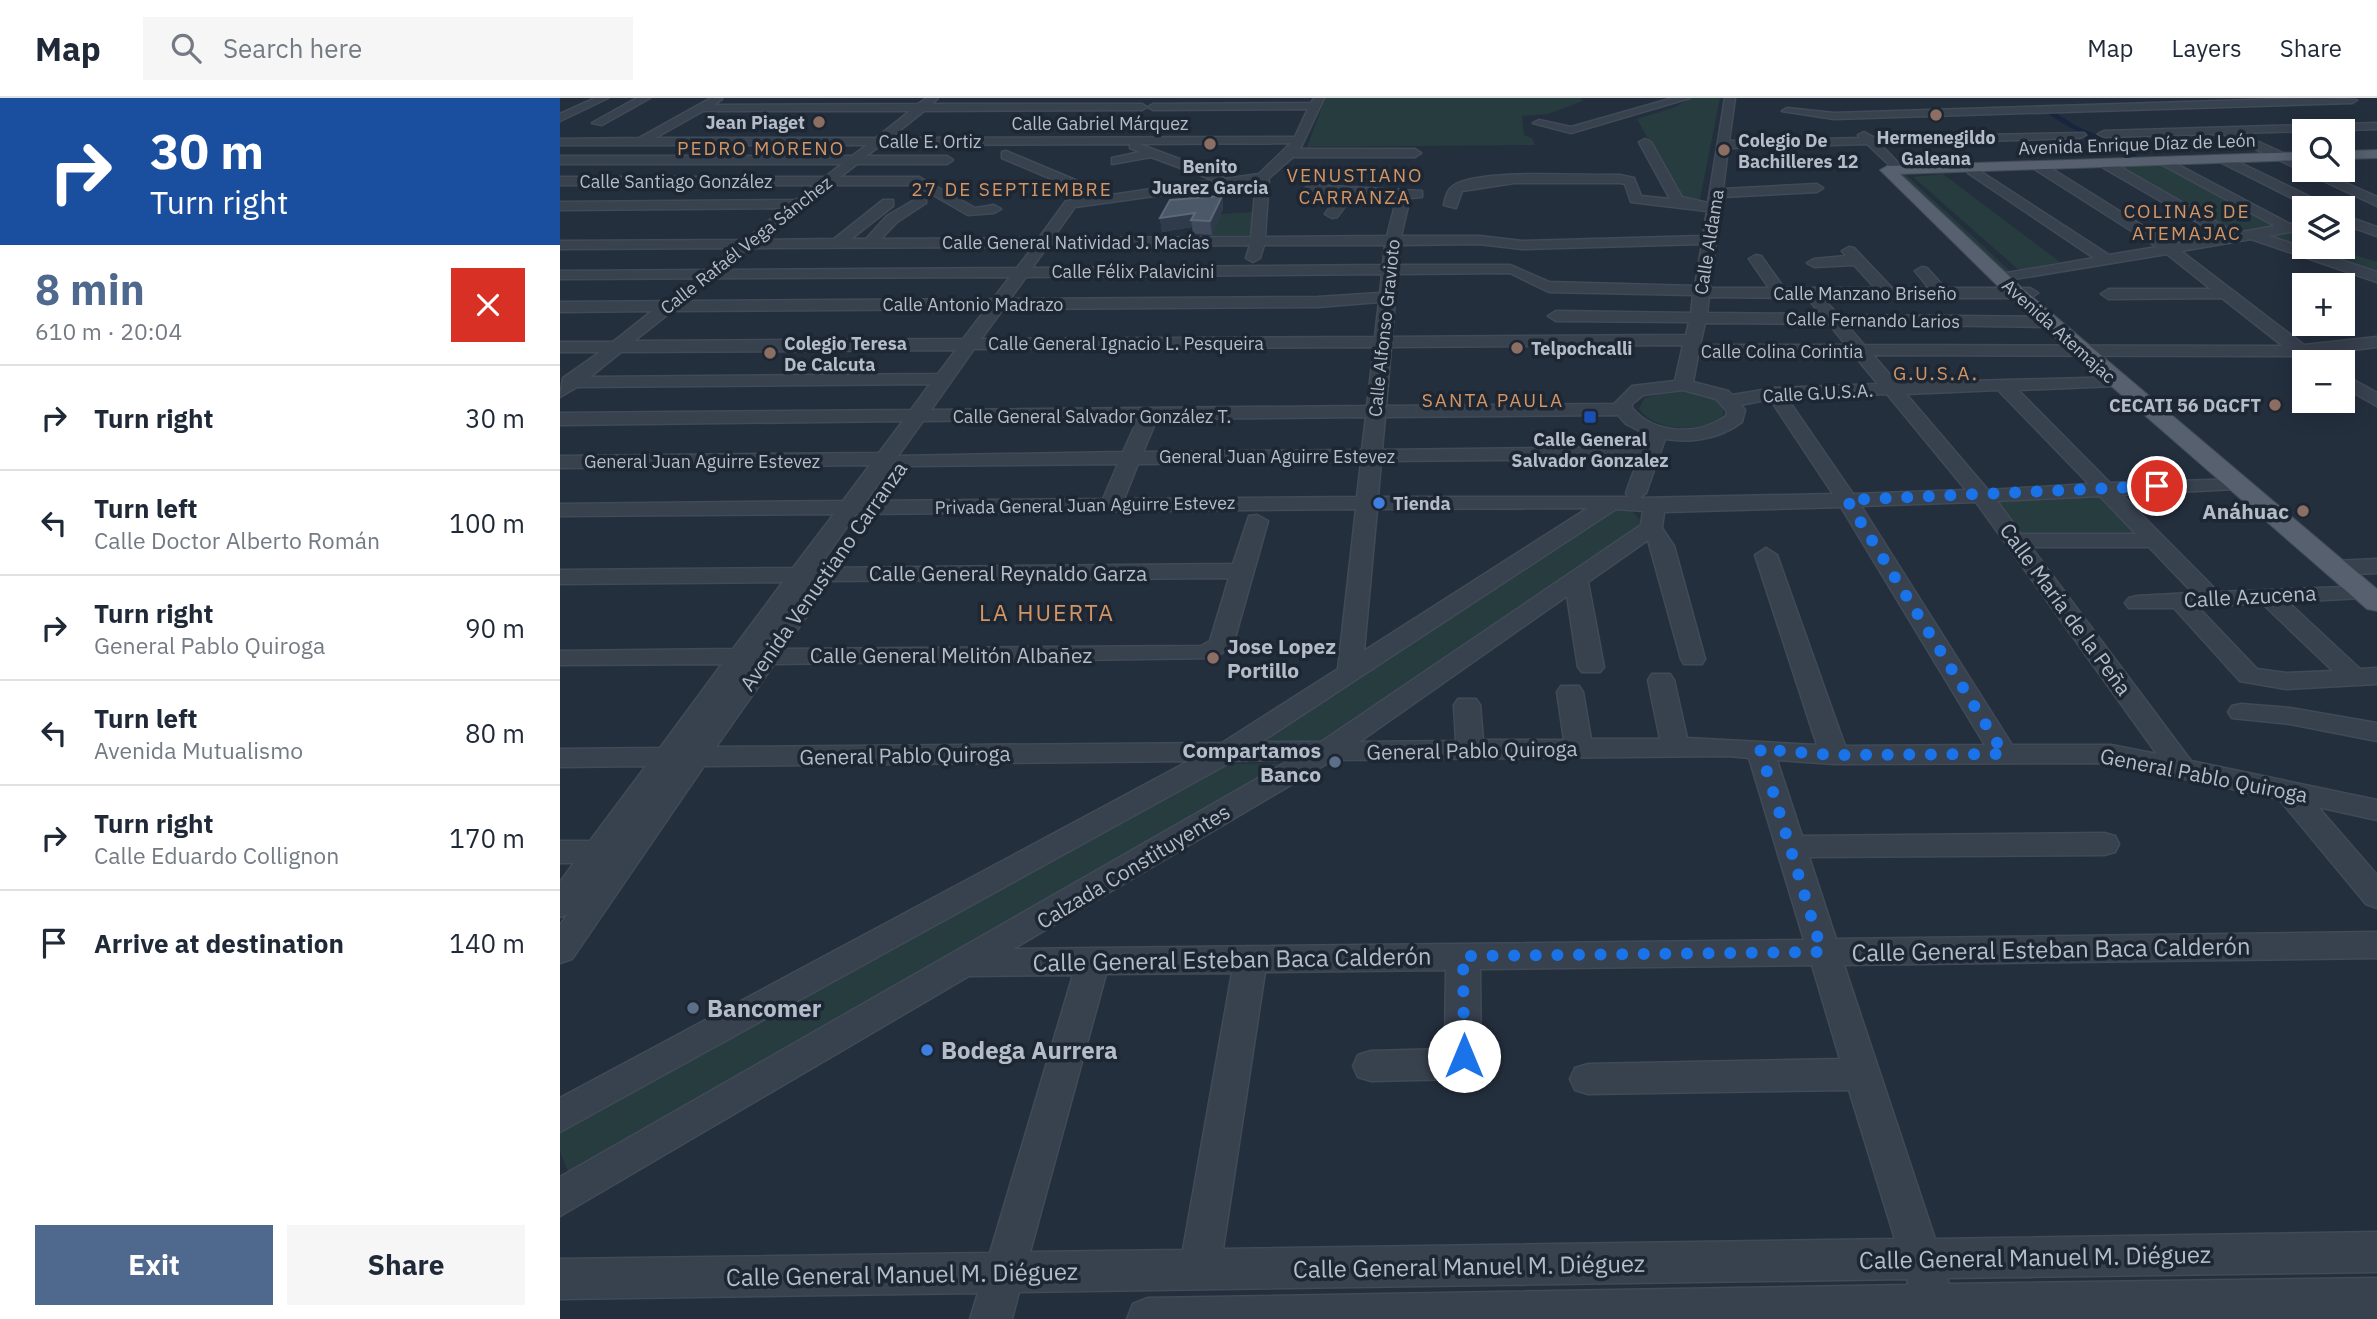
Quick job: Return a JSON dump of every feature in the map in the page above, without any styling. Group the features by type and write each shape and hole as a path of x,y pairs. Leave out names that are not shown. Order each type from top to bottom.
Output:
{"main road":[{"path":"2355,155 2377,155"},
{"name":"Avenida Enrique Díaz de León","path":"1893,170 1972,170 2292,157"},
{"name":"Avenida Atemajac","path":"1893,170 2015,286 2090,351 2356,567 2372,593"},
{"name":"Avenida Atemajac","path":"2015,286 2048,322 2090,351 2115,381 2235,483 2356,567"}],"street":[{"path":"560,118 603,98"},
{"path":"617,124 598,123 645,98"},
{"path":"563,183 719,98"},
{"path":"1564,114 1539,122 1571,130 1685,98"},
{"name":"Calle Aldama","path":"1683,385 1698,317 1730,98"},
{"name":"Avenida Atemajac","path":"1819,98 1838,113 1893,170"},
{"path":"1975,98 2071,166"},
{"path":"2157,98 2292,162"},
{"path":"1787,111 1993,111 2350,99 2365,105"},
{"path":"1151,102 1130,132 1128,143 1218,178"},
{"path":"702,108 927,103 1317,102"},
{"path":"1006,155 1109,198 1263,177 1300,140 1301,122 1317,102"},
{"name":"Calle Rafaél Vega Sánchez","path":"564,385 617,347 927,103"},
{"path":"645,124 700,124"},
{"path":"873,124 927,124"},
{"path":"2104,134 2377,125"},
{"name":"Calle E. Ortiz","path":"560,142 878,141 1130,132 1300,140"},
{"path":"1760,151 1864,141 2080,135"},
{"path":"1646,142 1678,201 1715,201 1817,188"},
{"path":"1724,145 1760,151 1819,154"},
{"path":"1289,153 1362,158 1411,173"},
{"path":"1295,170 1309,153"},
{"path":"1121,163 1158,156"},
{"path":"2224,159 2298,196"},
{"path":"560,160 947,160"},
{"path":"2163,162 2292,230"},
{"path":"2106,164 2234,237"},
{"path":"2040,167 2167,247 2229,293 2298,350"},
{"path":"1972,170 2106,260"},
{"path":"1310,189 1349,191 1411,173"},
{"name":"Calle Alfonso Gravioto","path":"1350,672 1393,240 1411,173"},
{"path":"1244,287 1258,241 1263,177"},
{"path":"1451,205 1452,195 1458,188 1484,183 1620,179 1630,181 1636,200 1715,201"},
{"name":"Calle Santiago González","path":"563,183 919,181 973,212 994,209"},
{"path":"2333,182 2377,202"},
{"path":"2348,189 2377,188"},
{"path":"1332,214 1349,191"},
{"name":"Avenida Venustiano Carranza","path":"560,905 668,757 754,656 1079,203 1109,198"},
{"path":"870,243 892,219 921,200"},
{"path":"838,243 888,203"},
{"path":"560,206 798,204"},
{"path":"645,218 666,205"},
{"path":"892,219 926,215"},
{"name":"Calle Manzano Briseño","path":"1700,291 1780,293 1819,286 1888,293 1941,293 2015,286 2106,260 2292,226"},
{"path":"2355,227 2377,230"},
{"path":"605,245 625,232"},
{"path":"2249,234 2377,277"},
{"name":"Calle General Natividad J. Macías","path":"560,245 1393,240 1479,240 1522,246 1591,243"},
{"path":"1591,243 1708,240"},
{"path":"2355,254 2377,261"},
{"name":"Calle María de la Peña","path":"1888,293 1853,255 1811,259 1834,321 2017,541 2181,768"},
{"path":"1756,259 1780,293"},
{"name":"Calle Félix Palavicini","path":"560,275 1029,272 1244,287 1390,268 1510,269 1523,272 1536,284 1547,287 1700,291"},
{"path":"1922,271 1941,293"},
{"name":"Calle Antonio Madrazo","path":"560,307 1007,304 1244,287 1318,302 1387,298"},
{"path":"2109,294 2229,293"},
{"name":"Calle Fernando Larios","path":"1556,316 2048,322"},
{"name":"Calle General Ignacio L. Pesqueira","path":"560,347 1382,342 1690,345"},
{"name":"Calle Colina Corintia","path":"2308,350 2377,342"},
{"name":"Avenida Venustiano Carranza","path":"926,417 945,379 978,344"},
{"name":"Calle Colina Corintia","path":"1690,345 1859,351 2292,351"},
{"path":"564,385 945,379"},
{"name":"Calle G.U.S.A.","path":"1731,401 1775,393 2115,381"},
{"path":"1683,385 1711,390 1731,401 1736,410 1735,418 1714,431 1678,434 1658,431 1634,422 1623,409 1623,402 1638,390 1683,385"},
{"path":"2003,385 2211,598"},
{"path":"2355,387 2377,401"},
{"path":"1775,393 1847,500 2004,754"},
{"name":"Calle General Salvador González T.","path":"560,419 1374,414 1623,409"},
{"path":"1111,504 1149,415"},
{"path":"1658,431 1650,453 1638,507 1663,546 1693,659"},
{"name":"General Juan Aguirre Estevez","path":"560,462 1650,453"},
{"name":"Privada General Juan Aguirre Estevez","path":"560,510 1365,503 1638,507 1982,496 2235,483"},
{"path":"560,1116 1227,752 1350,672 1638,507"},
{"name":"Calzada Constituyentes","path":"560,1198 1327,751 1576,579 1638,507"},
{"path":"1245,571 1257,521"},
{"path":"2017,541 2152,540"},
{"path":"1766,555 1833,755"},
{"name":"Calle General Reynaldo Garza","path":"560,577 1245,571"},
{"name":"Calle General Melitón Albañez","path":"560,658 1216,650 1222,645 1245,571"},
{"path":"1576,579 1591,667"},
{"name":"Calle Azucena","path":"2137,603 2372,593"},
{"path":"2274,602 2366,676"},
{"path":"2185,607 2249,677 2286,681 2366,676"},
{"name":"Avenida Venustiano Carranza","path":"560,950 696,757 754,656"},
{"path":"1661,680 1676,748"},
{"path":"1570,692 1579,749"},
{"path":"1467,705 1470,750"},
{"path":"2241,712 2290,716 2377,732"},
{"name":"General Pablo Quiroga","path":"560,758 1676,748 1760,749 1833,755 2111,754 2377,810"},
{"path":"1760,749 1860,1074 1936,1307"},
{"path":"2288,791 2377,897"},
{"path":"1790,847 2104,844"},
{"path":"560,852 599,852"},
{"name":"Calle General Esteban Baca Calderón","path":"969,962 2377,945"},
{"path":"1371,1066 1461,1064 1464,1056 1463,956"},
{"path":"1200,1269 1251,959"},
{"path":"991,1319 1093,961"},
{"path":"1588,1079 1860,1074"},
{"name":"Calle General Manuel M. Diéguez","path":"560,1279 2377,1252"},
{"path":"1513,1265 1518,1314"},
{"name":"Calle General Manuel M. Diéguez","path":"1148,1319 1936,1307 2026,1312 2355,1306"}],"green space":[{"path":"1325,98 1581,98 1583,101 1548,114 1522,116 1524,135 1532,138 1535,145 1307,147"},
{"path":"1691,98 1720,98 1700,199 1682,200 1637,119 1675,107"},
{"path":"2163,163 2280,226 2234,234 2112,165"},
{"path":"1899,173 1905,174 2010,271 2005,273"},
{"path":"1943,174 2060,262 2020,271 1913,177"},
{"path":"1253,212 1249,239 1210,239 1220,214"},
{"path":"2288,230 2292,232 2292,247 2257,235"},
{"path":"2355,255 2377,262 2377,275 2329,259 2355,259"},
{"path":"1675,390 1712,397 1724,409 1723,416 1704,426 1680,428 1656,422 1646,417 1639,409 1644,398"},
{"path":"2103,495 2140,534 2027,539 1995,499"},
{"path":"1606,510 1631,510 1643,523 1327,743 1257,744"},
{"path":"1294,763 570,1176 560,1152 560,1128 1224,764"}],"building":[{"path":"1222,196 1210,221 1191,220 1195,213 1160,218 1170,200"}],"waterway":[{"path":"2050,111 2073,128 2124,150 2137,159"}],"place":[{"name":"Hermenegildo Galeana","path":"1936,115"},
{"name":"Jean Piaget","path":"819,122"},
{"name":"Benito Juarez Garcia","path":"1210,144"},
{"name":"Colegio De Bachilleres 12","path":"1724,150"},
{"name":"Telpochcalli","path":"1517,348"},
{"name":"Colegio Teresa De Calcuta","path":"770,353"},
{"name":"CECATI 56 DGCFT","path":"2275,405"},
{"name":"Calle General Salvador Gonzalez","path":"1590,417"},
{"name":"Tienda","path":"1379,503"},
{"name":"Anáhuac","path":"2303,511"},
{"name":"Jose Lopez Portillo","path":"1213,658"},
{"name":"Compartamos Banco","path":"1335,762"},
{"name":"Bancomer","path":"693,1008"},
{"name":"Bodega Aurrera","path":"927,1050"}],"district":[{"name":"PEDRO MORENO","path":"761,148"},
{"name":"VENUSTIANO CARRANZA","path":"1355,186"},
{"name":"27 DE SEPTIEMBRE","path":"1012,189"},
{"name":"COLINAS DE ATEMAJAC","path":"2187,222"},
{"name":"G.U.S.A.","path":"1936,373"},
{"name":"SANTA PAULA","path":"1493,400"},
{"name":"LA HUERTA","path":"1047,612"}],"route":[{"path":"1464,1056 1463,956 1822,952 1760,749 1833,755 2004,754 1847,500 2157,486"}]}
